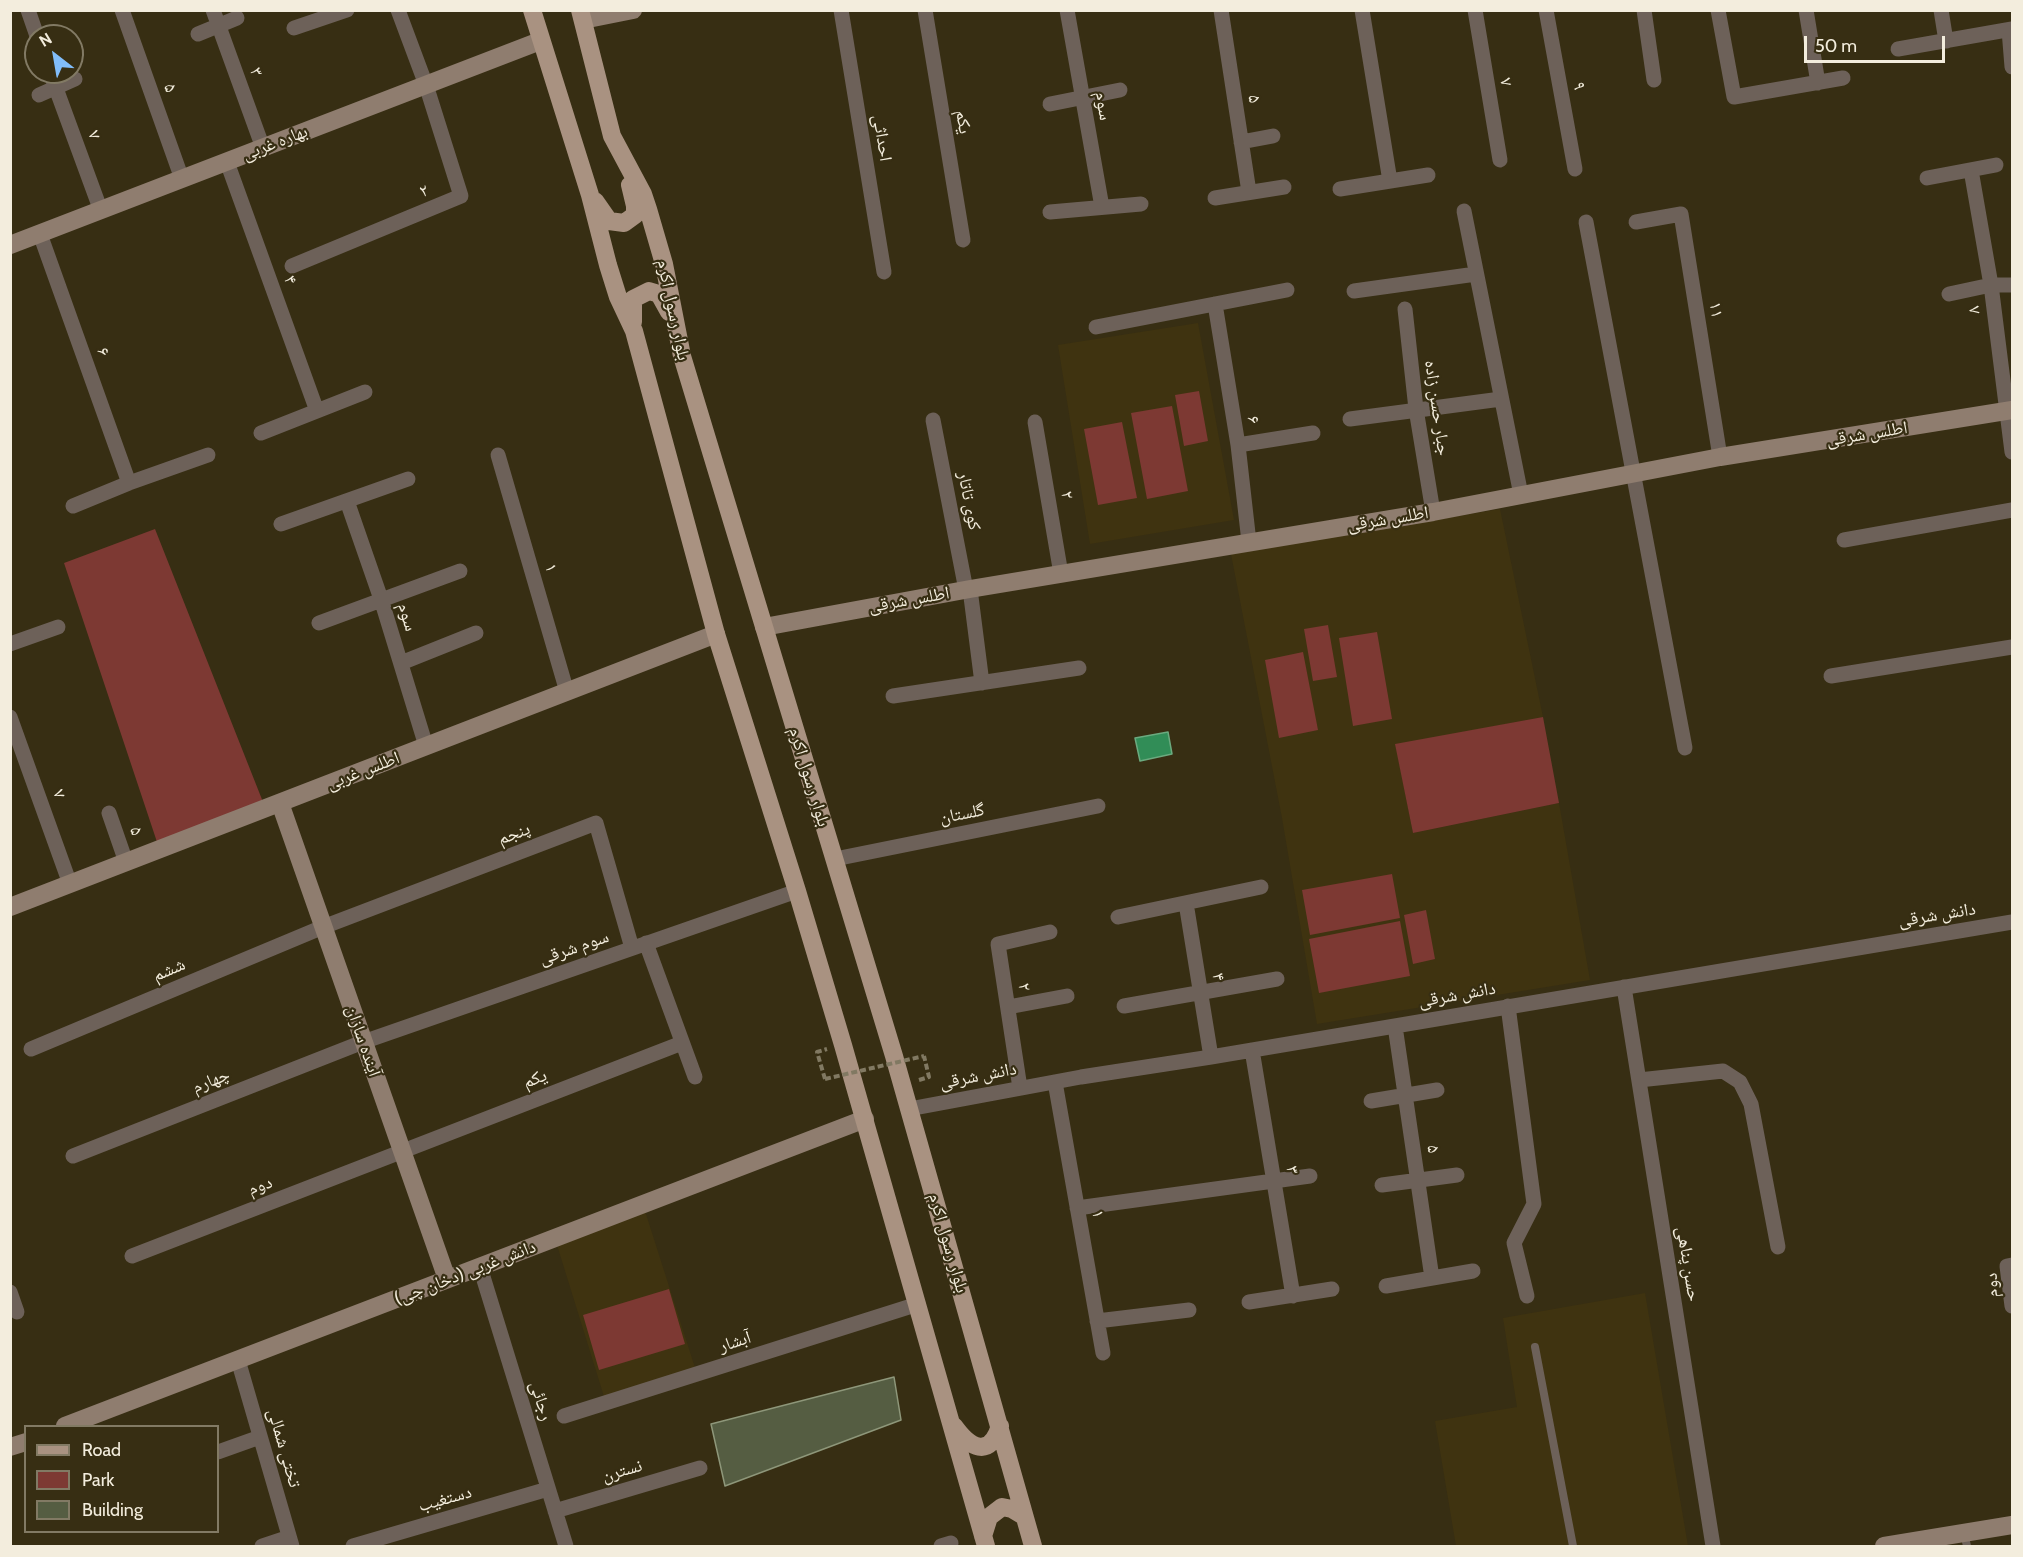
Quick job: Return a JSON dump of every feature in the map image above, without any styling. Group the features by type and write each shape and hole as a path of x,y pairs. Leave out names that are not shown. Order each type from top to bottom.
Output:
{"main road":[{"path":"532,10 590,195 618,297 634,331"},
{"name":"بلوار رسول اکرم","path":"582,15 612,136 643,194 648,209 664,264 682,356 909,1109 1033,1546"},
{"path":"590,195 609,221 624,223 635,215 627,165"},
{"path":"676,324 659,294 649,291 633,299 631,309 634,331 716,634 797,891 865,1119 985,1541"},
{"path":"951,1422 962,1436 978,1447 988,1445 996,1438 1000,1426"},
{"path":"985,1541 989,1517 1002,1508 1012,1509 1023,1515"}],"street":[{"name":"۵","path":"122,10 182,179"},
{"name":"۳","path":"213,10 263,148"},
{"path":"294,28 347,10"},
{"path":"398,10 426,84"},
{"path":"582,15 633,10"},
{"name":"احداثی","path":"841,10 884,272"},
{"name":"یکم","path":"925,10 963,240"},
{"name":"سوم","path":"1067,10 1102,207"},
{"name":"۵","path":"1221,10 1249,192"},
{"path":"1362,10 1390,181"},
{"name":"۷","path":"1474,10 1500,160"},
{"name":"۹","path":"1546,10 1575,169"},
{"path":"1644,10 1654,80"},
{"path":"1718,10 1734,97 1843,78"},
{"path":"1806,10 1818,83"},
{"path":"1941,10 1946,41"},
{"path":"198,34 237,18"},
{"path":"1898,49 2011,29 2013,67"},
{"name":"بهاره غربی","path":"10,245 540,41"},
{"name":"۷","path":"55,84 101,211"},
{"path":"39,95 63,84"},
{"name":"۲","path":"292,266 461,196 426,84"},
{"path":"1050,104 1120,90"},
{"path":"1241,142 1273,136"},
{"name":"۴","path":"227,162 317,411"},
{"path":"1927,178 1996,165"},
{"name":"۸","path":"1971,170 1991,285 2013,452"},
{"path":"1340,189 1428,175"},
{"path":"1215,198 1284,186"},
{"path":"1050,212 1141,204"},
{"path":"1464,211 1521,495"},
{"name":"۱۱","path":"1636,222 1681,214 1720,457"},
{"path":"1586,222 1685,748"},
{"name":"۶","path":"40,234 129,483"},
{"path":"1354,291 1476,274"},
{"path":"1949,294 1991,285 2013,285"},
{"path":"1096,327 1287,290"},
{"name":"۶","path":"1215,304 1238,445 1249,542"},
{"name":"جبار حسن زاده","path":"1405,309 1416,409 1433,512"},
{"path":"261,433 365,392"},
{"path":"1350,419 1501,399"},
{"name":"اطلس شرقی","path":"764,627 968,589 1433,512 1720,457 2009,411"},
{"name":"کوی تاتار","path":"933,420 968,589 982,682"},
{"name":"۲","path":"1035,422 1061,574"},
{"path":"1238,445 1312,433"},
{"path":"73,506 208,455"},
{"name":"۱","path":"498,455 567,692"},
{"path":"281,524 408,479"},
{"name":"سوم","path":"347,501 381,599 426,746"},
{"path":"1844,540 2013,510"},
{"path":"319,623 460,571"},
{"path":"10,644 58,627"},
{"path":"401,663 476,633"},
{"name":"اطلس غربی","path":"10,907 716,634"},
{"path":"1831,676 2013,647"},
{"path":"893,696 1079,668"},
{"name":"۷","path":"10,717 70,884"},
{"name":"آینده سازان","path":"280,803 447,1279"},
{"name":"گلستان","path":"835,860 1098,806"},
{"name":"۵","path":"109,813 126,862"},
{"name":"پنجم","path":"323,927 596,823 639,946"},
{"path":"1118,917 1261,887"},
{"name":"سوم شرقی","path":"363,1042 797,891"},
{"name":"۴","path":"1186,903 1211,1057"},
{"name":"دانش شرقی","path":"909,1109 1055,1082 2013,922"},
{"name":"ششم","path":"31,1049 323,927"},
{"name":"۲","path":"1020,1088 998,944 1050,932"},
{"path":"639,946 695,1077"},
{"path":"1124,1006 1277,979"},
{"name":"حسن پناهی","path":"1624,987 1713,1546"},
{"path":"1008,1007 1067,996"},
{"path":"1508,1006 1534,1204 1514,1243 1527,1296"},
{"name":"۵","path":"1395,1026 1432,1278"},
{"name":"چهارم","path":"73,1156 363,1042"},
{"name":"یکم","path":"402,1153 682,1043"},
{"name":"۳","path":"1252,1050 1293,1296"},
{"path":"1639,1080 1723,1071 1740,1082 1751,1104 1778,1247"},
{"name":"۱","path":"1055,1082 1103,1353"},
{"path":"1371,1101 1437,1090"},
{"name":"دانش غربی (دخان چی)","path":"68,1425 865,1119"},
{"name":"دوم","path":"132,1256 402,1153"},
{"path":"1382,1185 1457,1175"},
{"path":"1077,1208 1310,1176"},
{"name":"دوم","path":"2013,1265 2007,1266 2013,1306"},
{"name":"رجائی","path":"480,1267 566,1546"},
{"path":"1386,1286 1473,1271"},
{"path":"1249,1302 1332,1289"},
{"path":"10,1292 17,1312"},
{"name":"آبشار","path":"564,1416 918,1304"},
{"path":"1097,1321 1189,1310"},
{"name":"تختی شمالی","path":"238,1360 291,1542"},
{"path":"219,1452 260,1437"},
{"name":"نسترن","path":"555,1511 700,1468"},
{"name":"دستغیب","path":"353,1546 548,1489"},
{"path":"1884,1546 1966,1540 2013,1525"},
{"path":"262,1546 291,1542"}],"lane":[{"path":"1535,1347 1573,1546"}],"path":[{"path":"817,1052 825,1079 924,1056 929,1077"}],"shaded area":[{"path":"1198,323 1234,520 1090,544 1058,345"},
{"path":"1500,509 1543,717 1396,745 1413,833 1559,803 1590,980 1317,1024 1282,818 1231,554"},
{"path":"1168,732 1172,754 1140,761 1135,738"},
{"path":"645,1211 697,1374 606,1403 557,1245"},
{"path":"1645,1293 1688,1546 1456,1546 1435,1421 1517,1407 1503,1318"}],"green space":[{"path":"1199,391 1208,441 1184,446 1175,395"},
{"path":"1172,406 1188,491 1147,499 1131,413"},
{"path":"1122,422 1137,498 1098,505 1084,429"},
{"path":"155,529 263,802 157,842 64,563"},
{"path":"1328,625 1337,677 1313,681 1304,629"},
{"path":"1377,632 1392,719 1353,726 1339,638"},
{"path":"1303,652 1318,730 1279,738 1265,660"},
{"path":"1543,717 1559,803 1413,833 1395,744"},
{"path":"1392,874 1400,918 1310,935 1302,890"},
{"path":"1426,910 1435,959 1413,964 1404,915"},
{"path":"1400,921 1410,976 1319,993 1309,939"},
{"path":"669,1289 685,1344 599,1370 583,1315"}],"building":[{"path":"894,1377 901,1420 725,1486 711,1424"}]}
